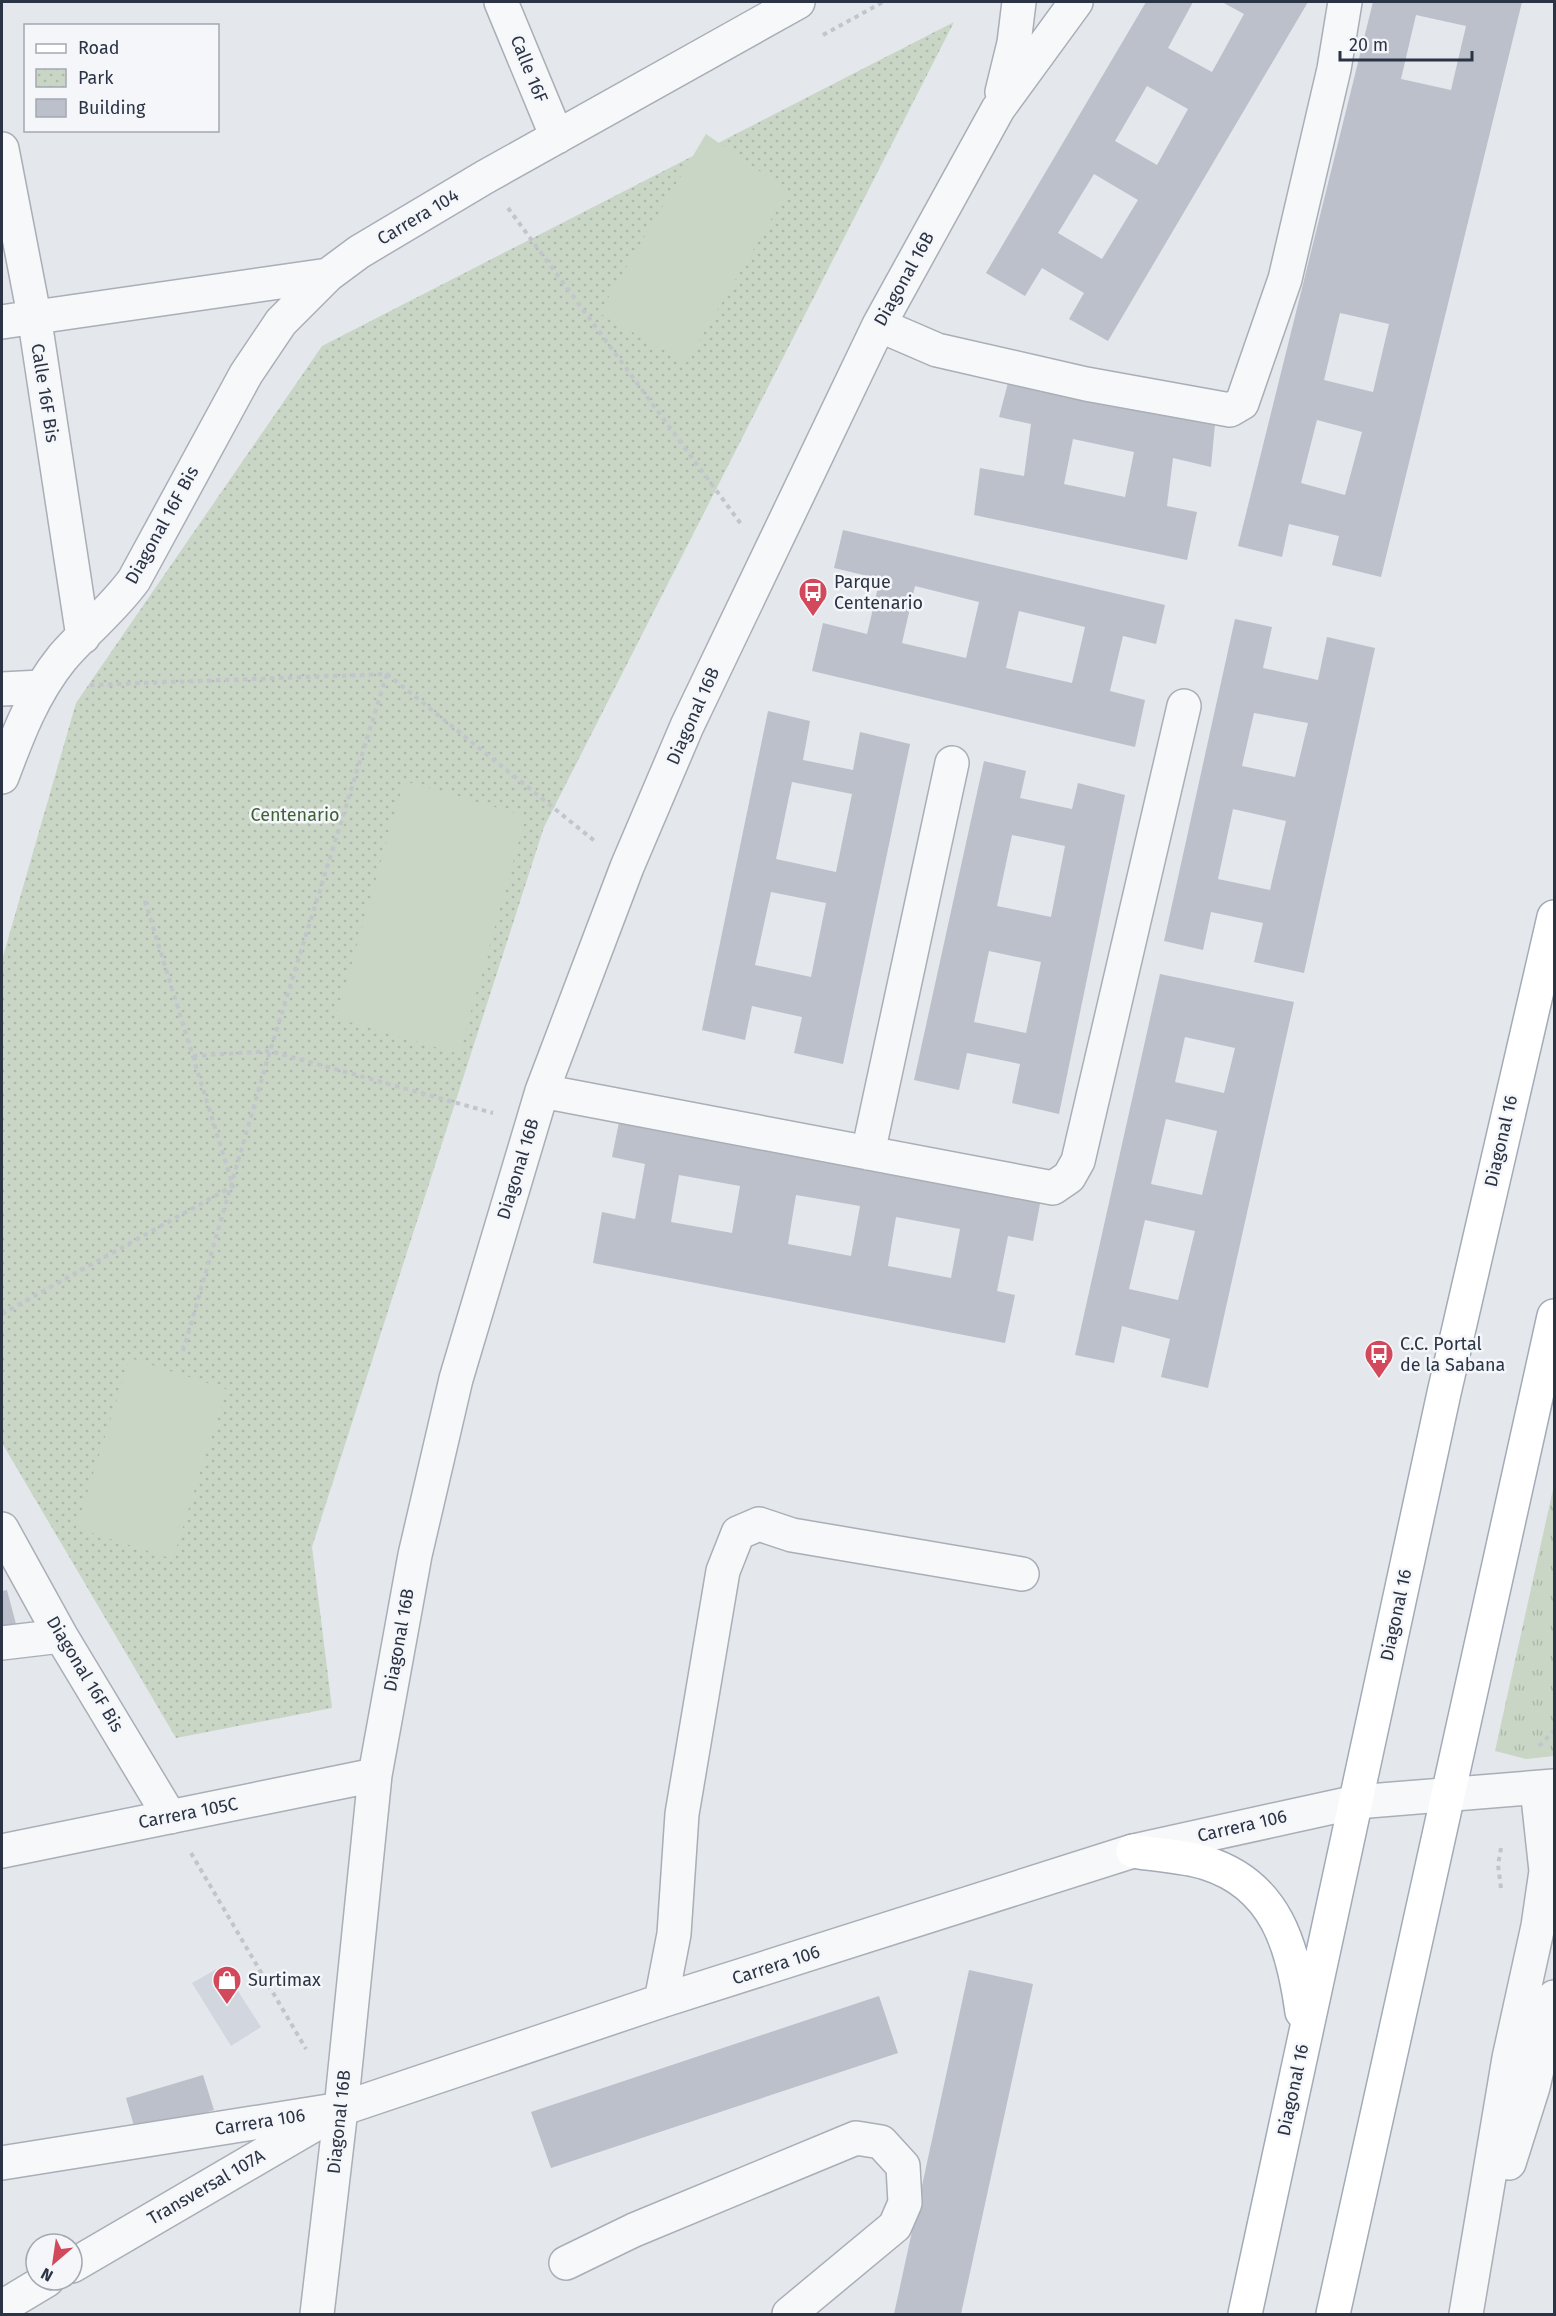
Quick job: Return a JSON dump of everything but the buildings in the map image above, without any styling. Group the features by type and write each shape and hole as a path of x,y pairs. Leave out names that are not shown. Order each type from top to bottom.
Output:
{"main road":[{"name":"Diagonal 16","path":"1245,2314 1446,1382 1554,917"},
{"path":"1333,2314 1554,1316"},
{"path":"1133,1851 1206,1863 1243,1882 1268,1904 1285,1936 1297,1970 1305,2034"}],"street":[{"name":"Calle 16F","path":"501,2 557,137"},
{"name":"Carrera 104","path":"2,322 34,315 328,275 358,252 485,177 798,2"},
{"name":"Diagonal 16B","path":"998,109 1014,44 1019,2"},
{"name":"Diagonal 16B","path":"316,2314 341,2109 375,1775 415,1555 456,1379 542,1091 627,867 687,726 879,325 998,109 1076,2"},
{"path":"879,325 938,350 1086,384 1230,410 1242,403 1285,279 1334,69 1345,2"},
{"name":"Calle 16F Bis","path":"2,149 34,315 82,637"},
{"name":"Diagonal 16F Bis","path":"2,777 24,716 41,687 82,637 119,600 134,580 252,365 282,322 328,275"},
{"path":"2,689 41,687"},
{"path":"542,1091 1053,1188 1070,1177 1078,1161 1184,706"},
{"path":"868,1153 951,763"},
{"path":"661,2001 674,1934 682,1814 723,1571 738,1533 759,1524 792,1535 1022,1574"},
{"name":"Diagonal 16F Bis","path":"2,1529 61,1636 170,1817"},
{"path":"2,1643 61,1636"},
{"name":"Carrera 105C","path":"2,1851 375,1775"},
{"path":"1469,2300 1509,2058 1538,1926 1546,1871 1546,1787"},
{"name":"Carrera 106","path":"2,2163 341,2109 661,2001 1133,1851 1356,1802 1546,1787"},
{"path":"1469,2300 1533,2087 1554,1997"},
{"name":"Transversal 107A","path":"84,2259 341,2109"},
{"path":"566,2263 634,2230 856,2138 881,2142 903,2166 905,2203 895,2226 789,2314"},
{"path":"2,2307 27,2292"}],"path":[{"path":"485,177 766,558"},
{"path":"41,687 387,674 627,867"},
{"path":"183,1351 233,1186 270,1051 387,674"},
{"path":"144,898 233,1186"},
{"path":"193,1056 270,1051 532,1124"},
{"path":"2,1314 233,1186"},
{"path":"170,1817 341,2109"}],"shaded area":[{"name":"Surtimax","path":"222,1966 261,2027 231,2046 192,1983"}],"green space":[{"name":"Centenario","path":"954,22 544,827 312,1547 332,1708 176,1738 2,1443 2,960 76,703 322,346"},
{"path":"706,134 788,191 686,363 599,313"},
{"path":"404,781 526,816 459,1054 336,1018"},
{"path":"130,1358 226,1389 173,1559 76,1528"},
{"path":"1554,1485 1554,1756 1526,1759 1495,1751"}],"place":[{"name":"Parque Centenario","path":"813,618"},
{"name":"C.C. Portal de la Sabana","path":"1379,1380"},
{"name":"Surtimax","path":"227,2006"}]}
